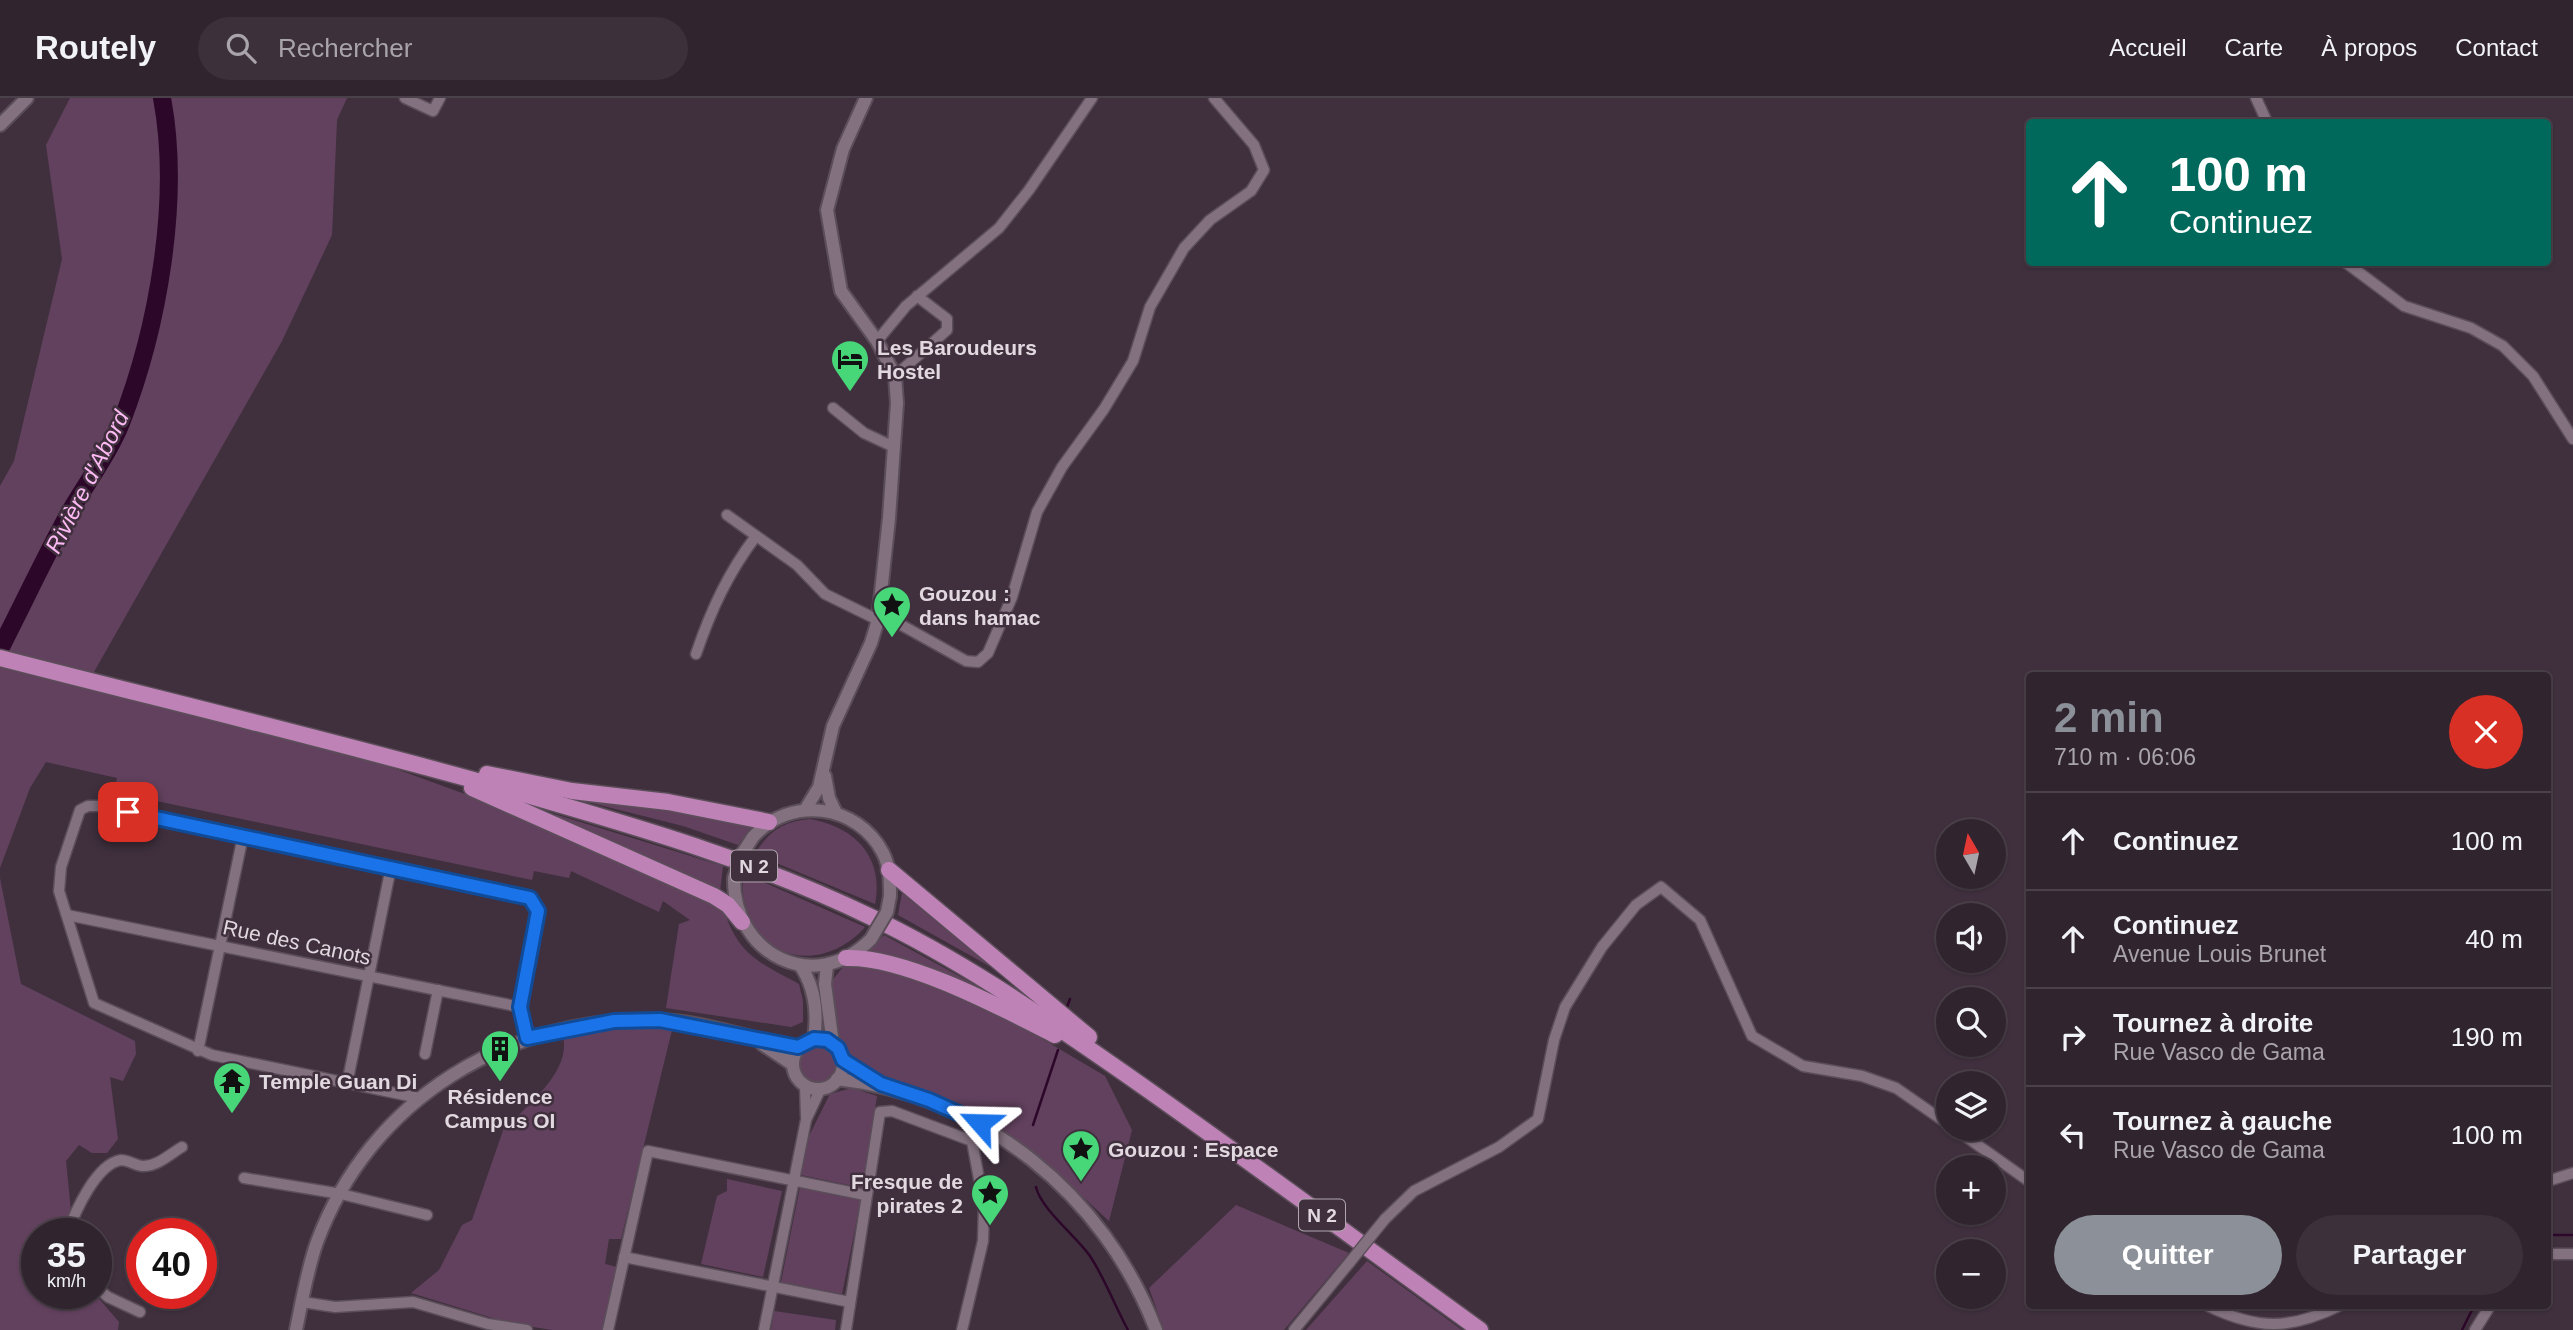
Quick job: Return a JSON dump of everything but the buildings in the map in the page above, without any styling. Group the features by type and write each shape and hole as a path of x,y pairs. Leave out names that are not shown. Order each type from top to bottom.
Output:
{"main road":[{"name":"N 2","path":"0,658 361,748 671,836 783,878 937,950 1011,994 1163,1099 1480,1330"},
{"path":"361,748 572,791 668,802 769,822"},
{"path":"361,748 476,790 714,896 728,905 742,922"},
{"path":"889,870 1163,1099"},
{"path":"846,958 885,962 967,993 1112,1065"}],"street":[{"path":"0,125 27,98"},
{"path":"405,98 433,111 440,98"},
{"path":"805,810 818,787 834,726 871,643 878,616 894,447 895,376 877,341 841,291 827,210 843,149 866,98"},
{"path":"877,341 917,296 999,228 1029,190 1092,98"},
{"path":"727,515 797,565 825,594 878,616 966,661 978,662 988,653 1012,597 1037,512 1062,467 1104,409 1133,361 1150,307 1184,248 1210,220 1251,191 1264,170 1254,145 1214,98"},
{"path":"2256,98 2266,119"},
{"path":"2350,266 2404,306 2471,328 2503,346 2533,376 2573,439"},
{"path":"895,376 947,330 949,324 947,319 917,296"},
{"path":"832,408 864,433 894,447"},
{"path":"696,654 711,611 731,570 756,536"},
{"path":"824,765 829,798 836,813"},
{"path":"419,1098 198,1051 94,1003 58,879 80,810 88,806 101,806 532,899 538,911 520,1007 527,1038"},
{"path":"805,810 836,813 865,829 884,855 889,870 890,897 887,912 871,939 846,958 827,965 800,965 785,961 760,946 742,922 734,895 734,878 741,854 753,837 769,822 805,810"},
{"path":"198,1051 218,945 243,836"},
{"path":"347,1084 391,867"},
{"path":"1294,1330 1385,1219 1414,1191 1499,1147 1538,1119 1554,1040 1565,1007 1602,947 1636,905 1661,887 1700,920 1752,1035 1803,1066 1862,1076 1896,1088 1936,1116"},
{"name":"Rue des Canots","path":"67,915 520,1007"},
{"path":"800,965 810,980 817,1024 814,1039"},
{"path":"827,965 825,984 833,1044 843,1060 881,1084"},
{"path":"425,1054 439,990"},
{"path":"296,1330 317,1242 359,1164 384,1131 419,1098 478,1058 527,1038 614,1021 660,1020 798,1047 814,1039 833,1044"},
{"path":"756,1040 792,1064 798,1080 805,1085 821,1088"},
{"path":"792,1064 798,1047"},
{"path":"837,1079 843,1060"},
{"path":"764,1330 806,1120 821,1088 837,1079 881,1084 929,1100 980,1123 1034,1161 1097,1223 1138,1287 1156,1330"},
{"path":"805,1085 806,1120"},
{"path":"846,1330 865,1195 878,1116 882,1110 892,1111 972,1141"},
{"path":"962,1330 980,1255 984,1225 980,1176 972,1141 980,1123"},
{"path":"1972,1141 2026,1179"},
{"path":"75,1218 88,1191 107,1166 123,1160 145,1166 154,1164 181,1147"},
{"path":"608,1330 648,1151 865,1195"},
{"path":"2551,1180 2573,1173"},
{"path":"244,1178 341,1194 427,1215"},
{"path":"2551,1254 2573,1254"},
{"path":"624,1257 850,1302"},
{"path":"112,1299 140,1312"},
{"path":"302,1302 347,1307 413,1302 527,1330"},
{"path":"2214,1309 2260,1328 2293,1325 2332,1309"},
{"path":"2475,1330 2488,1309"}],"shaded area":[{"path":"70,98 347,98 337,120 332,235 282,341 86,686 355,754 473,797 724,910 736,938 752,956 799,984 803,1001 803,1022 791,1027 666,1008 679,924 690,920 663,901 659,912 571,871 569,878 534,871 532,880 114,792 117,778 46,762 30,788 0,868 0,486 14,461 62,259 46,145"},
{"path":"568,797 690,810 753,824 738,845 683,826"},
{"path":"525,805 723,866 720,892"},
{"path":"810,819 840,829 863,847 875,872 875,904 755,854 777,829 792,822"},
{"path":"745,874 865,927 834,950 800,956 784,952 757,930 748,912 743,893"},
{"path":"0,878 21,984 135,1041 136,1054 123,1081 110,1077 118,1139 107,1153 92,1153 79,1145 66,1161 71,1211 68,1218 21,1218 21,1309 108,1309 119,1322 118,1330 0,1330"},
{"path":"902,893 991,967 898,915"},
{"path":"884,935 1012,1005 898,958 868,951"},
{"path":"864,963 877,965 964,1000 1034,1034 1105,1076 1132,1130 1109,1221 1046,1163 1003,1130 938,1099 873,1074 851,1056 838,1036 831,982 843,967"},
{"path":"612,1029 672,1030 621,1239 609,1239 605,1264 617,1267 603,1330 552,1330 509,1323 411,1293 439,1270 462,1225 472,1220 507,1119 514,1120 556,1072 562,1060 563,1036"},
{"path":"818,1044 832,1050 838,1064 832,1078 818,1084 804,1078 798,1064 804,1050"},
{"path":"852,1088 877,1096 863,1188 801,1175 809,1136 830,1094"},
{"path":"727,1179 782,1191 763,1277 701,1264 717,1196 727,1191"},
{"path":"800,1187 861,1199 842,1294 781,1282"},
{"path":"1236,1205 1349,1253 1284,1330 1164,1330 1149,1288"},
{"path":"1367,1261 1462,1330 1306,1330"},
{"path":"774,1311 836,1320 835,1330 771,1330"}],"waterway":[{"name":"Rivière d'Abord","path":"0,649 68,515 116,435 146,346 155,305 167,220 169,178 162,98"},
{"path":"1067,1007 1070,999"},
{"path":"1033,1125 1058,1050"},
{"path":"1036,1187 1052,1213 1090,1256 1128,1330"},
{"path":"2551,1235 2573,1235"},
{"path":"2462,1330 2472,1309"}],"place":[{"name":"Les Baroudeurs Hostel","path":"850,393"},
{"name":"Gouzou : dans hamac","path":"892,639"},
{"name":"Résidence Campus OI","path":"500,1083"},
{"name":"Temple Guan Di","path":"232,1115"},
{"name":"Gouzou : Espace","path":"1081,1183"},
{"name":"Fresque de pirates 2","path":"990,1227"}],"route":[{"path":"128,812 532,899 538,911 520,1007 527,1038 582,1025 660,1020 798,1047 808,1040 821,1038 838,1048 843,1060 881,1084 929,1100 980,1123"}]}
